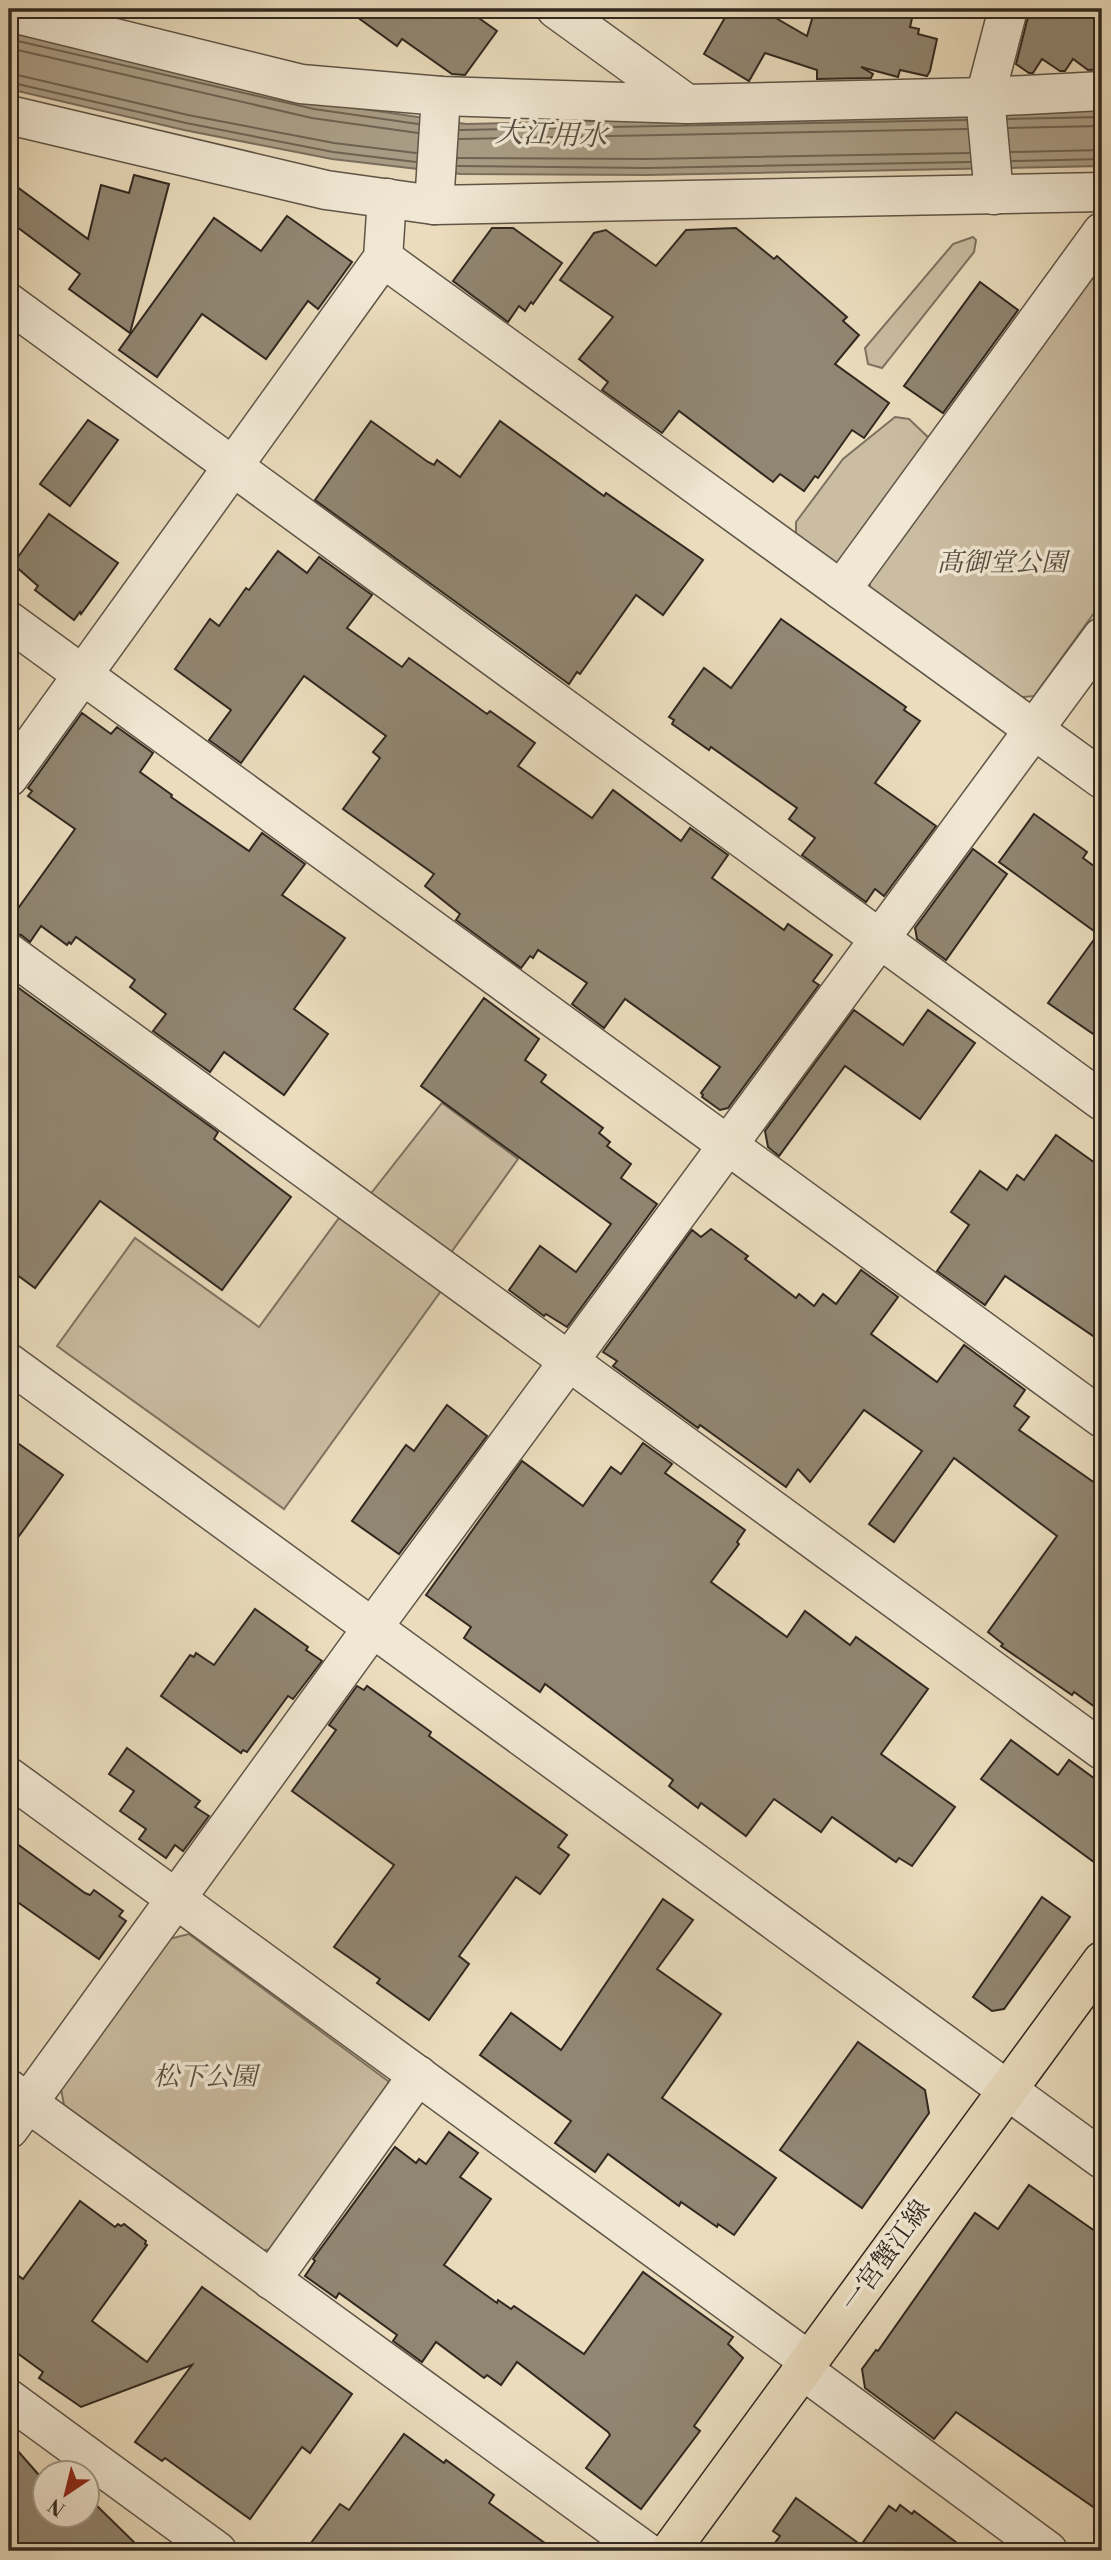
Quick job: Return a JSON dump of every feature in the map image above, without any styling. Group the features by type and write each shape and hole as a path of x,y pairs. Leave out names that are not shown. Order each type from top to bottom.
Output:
{"main road":[{"name":"一宮蟹江線","path":"670,2551 1102,1961"}],"street":[{"path":"556,9 687,104"},
{"path":"993,184 985,104 1009,9"},
{"path":"9,12 301,84 440,106 985,104 1102,91"},
{"path":"435,193 440,106"},
{"path":"9,116 326,190 387,198 435,193 993,184 1102,192"},
{"path":"9,777 383,258 387,198"},
{"path":"841,590 1102,232"},
{"path":"383,258 1102,779"},
{"path":"9,303 1102,1101"},
{"path":"9,621 1102,1418"},
{"path":"645,2551 271,2280 15,2107 176,1899 1102,637"},
{"path":"9,953 1102,1750"},
{"path":"9,1363 1102,2159"},
{"path":"9,1777 418,2075 806,2365 1048,2551"},
{"path":"271,2280 418,2075"},
{"path":"9,2399 217,2551"}],"green space":[{"path":"973,237 976,240 974,252 882,368 868,364 865,348 953,244"},
{"name":"髙御堂公園","path":"1102,251 1102,602 1034,696 1014,698 870,593 870,574"},
{"path":"895,417 909,419 932,441 851,559 835,563 796,535 796,522 843,459"},
{"path":"442,1103 518,1159 450,1254 369,1196"},
{"path":"339,1218 441,1291 284,1509 57,1346 135,1238 259,1327"},
{"name":"松下公園","path":"189,1934 388,2081 389,2096 281,2249 263,2250 64,2105 61,2089 169,1939"}],"water":[{"name":"大江用水","path":"9,31 315,102 466,124 1102,110 1102,166 647,175 461,174 332,159 184,130 9,89"}],"building":[{"path":"346,9 466,9 497,31 465,75 452,74 402,39 397,46"},
{"path":"730,9 760,9 807,36 815,9 891,9 913,14 910,27 919,29 918,34 937,39 930,71 927,76 900,70 898,77 861,67 873,74 871,78 817,79 817,70 765,53 749,81 704,54"},
{"path":"1030,9 1102,9 1102,69 1088,70 1073,59 1065,71 1060,71 1042,59 1033,73 1016,64"},
{"path":"134,175 169,184 130,333 69,289 80,274 9,221 9,181 88,239 101,185 129,193"},
{"path":"287,216 352,262 318,309 308,301 266,359 202,314 157,377 119,350 214,218 261,251"},
{"path":"492,228 513,228 562,263 533,304 531,302 525,311 519,306 508,322 453,281"},
{"path":"736,228 774,259 777,256 847,317 843,321 859,335 835,364 889,403 864,438 852,430 818,478 815,476 804,491 780,474 773,482 679,411 662,433 602,390 608,382 579,359 613,317 560,280 594,233 606,230 656,266 686,230"},
{"path":"980,282 1018,310 943,413 904,386"},
{"path":"88,420 118,440 70,506 40,484"},
{"path":"371,421 428,462 434,465 437,460 460,477 500,421 604,496 606,493 703,560 663,615 636,595 580,674 577,672 569,684 315,500"},
{"path":"49,514 118,563 74,620 35,590 38,586 13,564"},
{"path":"278,551 307,573 319,557 372,595 347,628 402,667 409,658 487,714 490,711 535,743 518,766 592,818 613,790 681,841 690,828 728,855 712,878 784,930 788,924 832,955 813,981 819,985 728,1108 720,1110 702,1097 701,1093 720,1067 625,999 604,1028 572,1004 587,983 538,950 521,968 456,920 460,914 425,886 434,874 343,809 380,758 373,752 386,736 304,676 241,763 209,740 231,710 175,669 210,619 219,626 246,588 249,590"},
{"path":"781,619 906,707 904,710 920,721 875,783 936,826 884,896 875,889 866,902 802,855 815,838 789,819 797,808 711,747 709,750 672,724 674,720 669,717 704,668 731,688"},
{"path":"82,713 111,734 117,727 153,753 140,772 249,851 262,833 305,864 282,895 345,938 294,1009 328,1034 284,1095 224,1052 210,1072 153,1031 166,1014 130,987 135,980 76,937 67,945 41,926 30,942 21,935 9,932 9,921 75,829 28,796 32,791 28,788"},
{"path":"1034,814 1087,852 1083,858 1102,872 1102,1040 1048,1003 1098,934 999,862"},
{"path":"973,849 1007,874 946,960 917,939 915,928"},
{"path":"9,981 218,1132 214,1139 291,1197 222,1290 100,1201 35,1288 9,1269"},
{"path":"484,998 539,1039 525,1060 546,1075 541,1082 603,1128 599,1133 610,1142 607,1146 631,1164 621,1178 657,1204 567,1327 546,1314 544,1316 509,1290 540,1246 576,1272 611,1224 421,1086"},
{"path":"854,1010 903,1045 928,1010 975,1043 920,1119 845,1066 779,1156 768,1147 765,1131"},
{"path":"1056,1135 1102,1168 1102,1342 1005,1276 985,1305 937,1271 969,1225 951,1212 980,1171 1007,1190 1017,1175 1024,1180"},
{"path":"711,1229 748,1256 745,1259 796,1298 799,1294 814,1306 823,1294 836,1304 861,1270 898,1297 871,1334 937,1382 964,1345 1025,1390 1014,1406 1029,1417 1019,1430 1102,1488 1102,1712 1074,1692 1072,1695 1001,1646 1003,1644 988,1632 1057,1536 954,1458 894,1542 869,1524 922,1451 864,1410 810,1482 798,1469 786,1487 613,1366 617,1361 603,1352 692,1230 701,1237"},
{"path":"447,1405 487,1436 399,1554 352,1521 406,1445 414,1451"},
{"path":"9,1437 63,1475 9,1550"},
{"path":"643,1443 672,1464 665,1473 745,1530 737,1542 739,1544 711,1582 787,1637 805,1611 850,1645 856,1637 928,1689 881,1754 955,1807 912,1866 899,1858 896,1862 832,1817 821,1832 774,1799 746,1836 701,1803 698,1808 669,1786 673,1780 545,1684 540,1692 464,1638 471,1627 426,1595 522,1461 583,1506 611,1467 621,1474"},
{"path":"255,1609 308,1647 306,1650 322,1661 293,1699 288,1696 247,1752 243,1750 241,1753 161,1696 190,1655 194,1657 196,1653 214,1665"},
{"path":"357,1686 364,1690 367,1686 431,1732 429,1736 567,1835 558,1847 569,1855 540,1894 516,1877 459,1956 469,1964 429,2020 377,1983 380,1979 334,1947 394,1865 292,1791 336,1730 329,1725"},
{"path":"1011,1740 1058,1775 1069,1760 1102,1784 1102,1868 981,1779"},
{"path":"127,1748 200,1801 195,1807 209,1816 183,1851 175,1845 166,1858 139,1839 146,1829 120,1811 134,1791 109,1774"},
{"path":"9,1838 85,1893 90,1895 94,1890 123,1911 119,1916 126,1921 99,1959 9,1896"},
{"path":"1042,1897 1070,1917 1004,2009 992,2011 973,1997"},
{"path":"663,1899 693,1920 657,1969 721,2014 662,2098 776,2178 734,2235 718,2224 717,2227 681,2202 679,2206 608,2154 595,2172 555,2143 571,2121 480,2055 511,2013 561,2050"},
{"path":"858,2042 925,2090 929,2113 862,2208 780,2150"},
{"path":"449,2132 478,2153 460,2177 491,2199 444,2265 497,2303 498,2300 511,2309 514,2306 584,2354 643,2272 733,2337 728,2344 743,2358 694,2426 700,2431 641,2509 586,2468 610,2435 608,2432 517,2362 501,2385 487,2375 484,2378 436,2342 422,2362 393,2341 397,2335 339,2293 336,2298 305,2276 315,2261 313,2259 395,2147 416,2163 419,2159 426,2164"},
{"path":"1029,2185 1102,2236 1102,2513 956,2412 934,2439 865,2388 862,2369 876,2350 878,2351 975,2213 998,2229"},
{"path":"80,2201 115,2227 124,2224 146,2241 147,2245 92,2321 147,2362 202,2287 352,2394 310,2453 302,2447 250,2519 165,2458 162,2461 135,2442 192,2365 81,2407 39,2378 43,2372 9,2347 9,2269 23,2279"},
{"path":"404,2434 494,2495 489,2503 556,2551 305,2551 340,2504 349,2510"},
{"path":"9,2441 32,2467 32,2528 102,2528 102,2511 143,2551 9,2551"},
{"path":"796,2498 861,2545 889,2506 896,2511 900,2505 912,2514 914,2511 968,2551 769,2551 780,2536 773,2531"}]}
